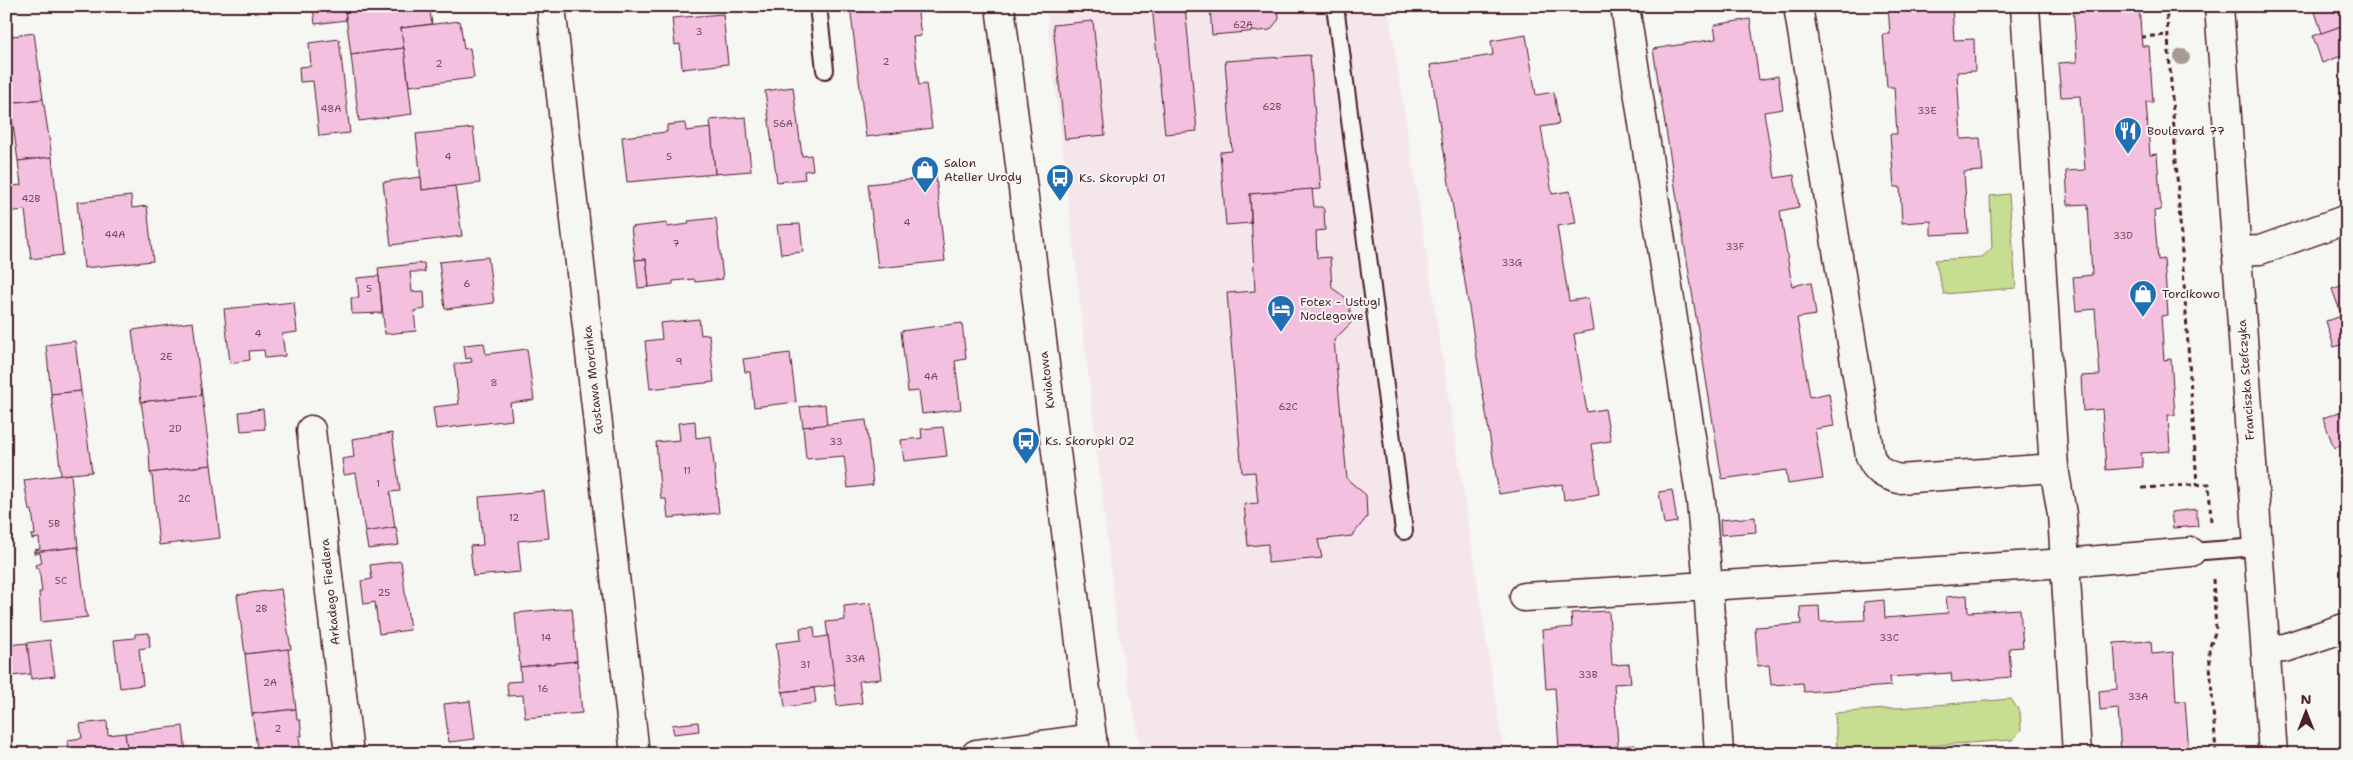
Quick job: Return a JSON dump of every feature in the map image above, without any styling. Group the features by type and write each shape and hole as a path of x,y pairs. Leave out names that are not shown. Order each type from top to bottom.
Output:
{"street":[{"name":"Gustawa Morcinka","path":"551,6 635,754"},
{"name":"Kwiatowa","path":"1000,6 1093,746"},
{"path":"1625,6 1701,502 1719,754"},
{"path":"1798,6 1868,446 1874,467 1884,475 1899,479 2054,468"},
{"path":"2024,6 2054,468 2062,514 2077,754"},
{"name":"Franciszka Stefczyka","path":"2219,6 2273,754"},
{"path":"2236,251 2260,250 2347,219"},
{"name":"Arkadego Fiedlera","path":"312,430 349,754"},
{"path":"1524,597 2065,563 2201,551"},
{"path":"2266,649 2285,648 2347,627"},
{"path":"976,754 1093,746"}],"lane":[{"path":"818,6 825,70"},
{"path":"1335,6 1404,531"},
{"path":"2201,551 2258,547"}],"path":[{"path":"2166,6 2197,484"},
{"path":"2142,37 2168,36"},
{"path":"2142,488 2209,484 2201,551 2216,630 2209,649 2216,754"},
{"path":"748,754 776,751"}],"shaded area":[{"path":"1046,6 1388,6 1504,754 1142,754 1117,626"}],"green space":[{"path":"2009,194 2016,288 1944,294 1935,260 1982,257 1992,248 1990,196"},
{"path":"2011,699 2020,712 2021,731 2012,740 1837,752 1835,713"}],"building":[{"path":"313,6 345,6 346,20 315,24"},
{"path":"363,6 429,6 432,24 401,28 404,48 351,55 345,9"},
{"path":"850,6 917,6 921,36 913,37 919,85 926,84 932,128 866,137"},
{"path":"1152,6 1185,6 1197,131 1165,134"},
{"path":"1210,6 1278,6 1279,19 1270,30 1212,35"},
{"path":"1888,6 1952,6 1954,40 1974,39 1975,71 1957,72 1961,139 1980,138 1983,171 1964,172 1968,233 1931,235 1931,221 1902,223 1900,187 1894,187 1890,134 1897,134 1894,87 1887,87 1883,34 1890,34"},
{"path":"2073,6 2139,6 2142,46 2149,46 2153,102 2146,102 2150,155 2157,154 2161,210 2154,211 2158,260 2164,259 2168,315 2161,316 2164,360 2171,359 2175,415 2168,415 2170,451 2141,453 2143,467 2106,470 2102,409 2083,411 2081,376 2100,375 2095,309 2076,311 2073,277 2092,275 2088,204 2068,205 2066,171 2085,170 2080,96 2061,97 2058,63 2077,62"},
{"path":"2313,6 2347,6 2347,24 2322,33"},
{"path":"723,14 728,64 682,69 680,44 675,45 672,18"},
{"path":"1750,19 1759,80 1778,76 1783,109 1764,112 1775,178 1794,175 1799,207 1780,211 1792,286 1811,282 1816,315 1797,318 1810,397 1829,393 1834,426 1815,429 1823,479 1788,484 1786,470 1722,479 1653,49 1716,39 1714,25"},
{"path":"460,21 464,49 470,48 474,78 409,86 401,28"},
{"path":"1093,21 1105,135 1065,139 1053,25"},
{"path":"2347,24 2347,54 2322,63 2313,36"},
{"path":"34,33 43,99 10,103 6,76 6,37"},
{"path":"1526,35 1536,95 1554,92 1559,124 1541,127 1552,194 1570,191 1576,223 1557,226 1569,301 1588,298 1593,330 1574,334 1587,412 1605,409 1611,441 1592,444 1599,494 1564,500 1562,484 1499,494 1430,65 1493,55 1491,41"},
{"path":"339,39 350,133 319,136 313,81 300,82 299,67 311,66 309,43"},
{"path":"404,48 412,114 359,121 351,55"},
{"path":"1310,55 1321,189 1250,194 1251,223 1226,225 1220,152 1232,151 1225,61"},
{"path":"793,87 802,156 811,155 813,170 804,171 805,179 777,182 765,91"},
{"path":"43,99 52,157 18,161 10,103"},
{"path":"746,117 751,171 715,174 710,120"},
{"path":"685,123 686,131 711,128 715,174 627,182 622,137 667,132 667,125"},
{"path":"473,128 480,183 422,190 416,134"},
{"path":"52,157 63,255 31,259 25,210 6,212 6,187 21,185 18,161"},
{"path":"421,177 422,190 455,186 462,236 391,245 383,182"},
{"path":"936,177 945,261 878,268 868,184"},
{"path":"1312,189 1314,207 1322,207 1324,210 1325,230 1316,231 1317,258 1330,257 1332,288 1349,300 1351,323 1334,340 1347,479 1366,495 1367,517 1352,536 1318,540 1322,558 1268,563 1268,544 1248,546 1244,504 1258,503 1255,472 1242,473 1227,293 1255,291 1250,194"},
{"path":"131,196 132,208 147,206 153,261 84,268 77,202"},
{"path":"716,218 723,279 695,282 694,279 673,281 673,284 649,287 646,259 635,260 631,227 667,223 667,227 689,224 688,221"},
{"path":"800,224 803,252 781,254 777,225"},
{"path":"488,257 494,303 445,309 439,262"},
{"path":"646,259 649,287 638,288 635,260"},
{"path":"424,263 425,272 410,272 412,292 424,291 425,309 414,311 416,331 385,334 378,268"},
{"path":"379,276 382,313 352,314 351,298 359,298 357,278"},
{"path":"2347,284 2347,330 2332,289"},
{"path":"294,302 297,332 282,334 285,356 265,358 264,350 249,351 250,360 230,363 224,309"},
{"path":"2342,316 2347,330 2347,343 2334,347 2326,321"},
{"path":"699,319 701,335 709,334 714,382 650,389 645,341 662,339 660,323"},
{"path":"193,322 202,395 141,402 132,330"},
{"path":"962,323 966,359 955,361 961,409 922,414 919,391 908,392 901,331"},
{"path":"75,341 81,391 51,394 46,345"},
{"path":"484,343 486,354 527,349 534,400 510,403 512,420 436,429 433,407 459,404 454,364 472,362 471,358 466,359 464,345"},
{"path":"790,353 796,402 754,407 750,372 745,372 743,359"},
{"path":"81,391 92,472 61,475 51,394"},
{"path":"202,395 211,465 150,473 149,451 141,402"},
{"path":"825,404 827,425 803,427 800,407"},
{"path":"263,409 265,429 241,431 239,412"},
{"path":"2347,409 2347,444 2334,448 2323,418"},
{"path":"866,420 873,485 848,488 844,456 806,459 803,427"},
{"path":"695,421 696,438 711,436 719,513 668,518 666,499 661,499 656,442 680,440 678,423"},
{"path":"943,427 947,456 904,461 901,440 922,438 921,429"},
{"path":"392,433 400,491 390,492 395,528 365,532 356,473 344,475 342,459 354,457 352,439"},
{"path":"211,465 220,538 159,545 152,475 150,473"},
{"path":"71,474 78,547 34,552 34,550 40,549 39,538 32,539 31,535 35,535 32,510 29,510 24,480"},
{"path":"1672,490 1677,522 1664,524 1659,492"},
{"path":"544,491 549,538 518,541 521,572 473,576 470,546 483,545 479,497"},
{"path":"2196,509 2198,526 2173,528 2171,512"},
{"path":"1755,517 1756,532 1721,535 1720,520"},
{"path":"396,527 399,545 368,549 365,532"},
{"path":"78,547 86,614 88,617 41,622 39,592 42,592 39,568 36,568 35,565 42,563 40,553 34,554 34,552"},
{"path":"401,561 410,630 379,634 375,602 364,604 361,581 372,579 370,565"},
{"path":"281,589 291,649 245,654 237,595"},
{"path":"1967,595 1968,612 2020,609 2023,647 2009,648 2011,677 1952,682 1951,673 1890,677 1891,686 1804,692 1803,683 1771,685 1769,665 1758,666 1755,627 1801,624 1800,607 1819,606 1820,622 1865,620 1864,602 1884,600 1885,618 1948,613 1946,597"},
{"path":"871,603 881,679 859,681 862,703 837,706 826,622 845,620 844,606"},
{"path":"572,608 577,661 520,667 515,613"},
{"path":"1609,611 1612,665 1629,664 1631,683 1614,684 1618,746 1635,745 1636,754 1551,754 1551,750 1559,749 1555,688 1546,689 1542,630 1572,627 1571,613"},
{"path":"814,627 815,638 828,636 835,685 782,692 776,643 801,640 800,628"},
{"path":"149,633 150,647 139,649 143,685 120,688 114,640 135,638 135,634"},
{"path":"50,640 55,676 31,679 27,643"},
{"path":"2151,641 2152,654 2173,652 2176,702 2185,701 2189,752 2121,754 2118,708 2100,710 2099,691 2117,689 2114,643"},
{"path":"27,643 31,674 11,676 7,645"},
{"path":"288,649 296,709 252,714 245,654"},
{"path":"577,661 582,713 525,718 523,695 508,696 507,682 521,681 520,667"},
{"path":"814,688 816,703 785,707 783,692"},
{"path":"470,701 475,739 449,742 444,704"},
{"path":"296,709 297,720 300,720 302,736 299,736 301,754 258,754 252,714"},
{"path":"107,721 108,735 125,733 128,754 69,754 68,740 82,738 80,724"},
{"path":"698,722 699,731 674,734 672,725"},
{"path":"183,726 186,754 128,754 125,733"}],"place":[{"name":"Boulevard 77","path":"2128,155"},
{"name":"Salon Atelier Urody","path":"925,194"},
{"name":"Ks. Skorupki 01","path":"1060,202"},
{"name":"Torcikowo","path":"2143,318"},
{"name":"Fotex - Usługi Noclegowe","path":"1281,333"},
{"name":"Ks. Skorupki 02","path":"1026,465"}]}
